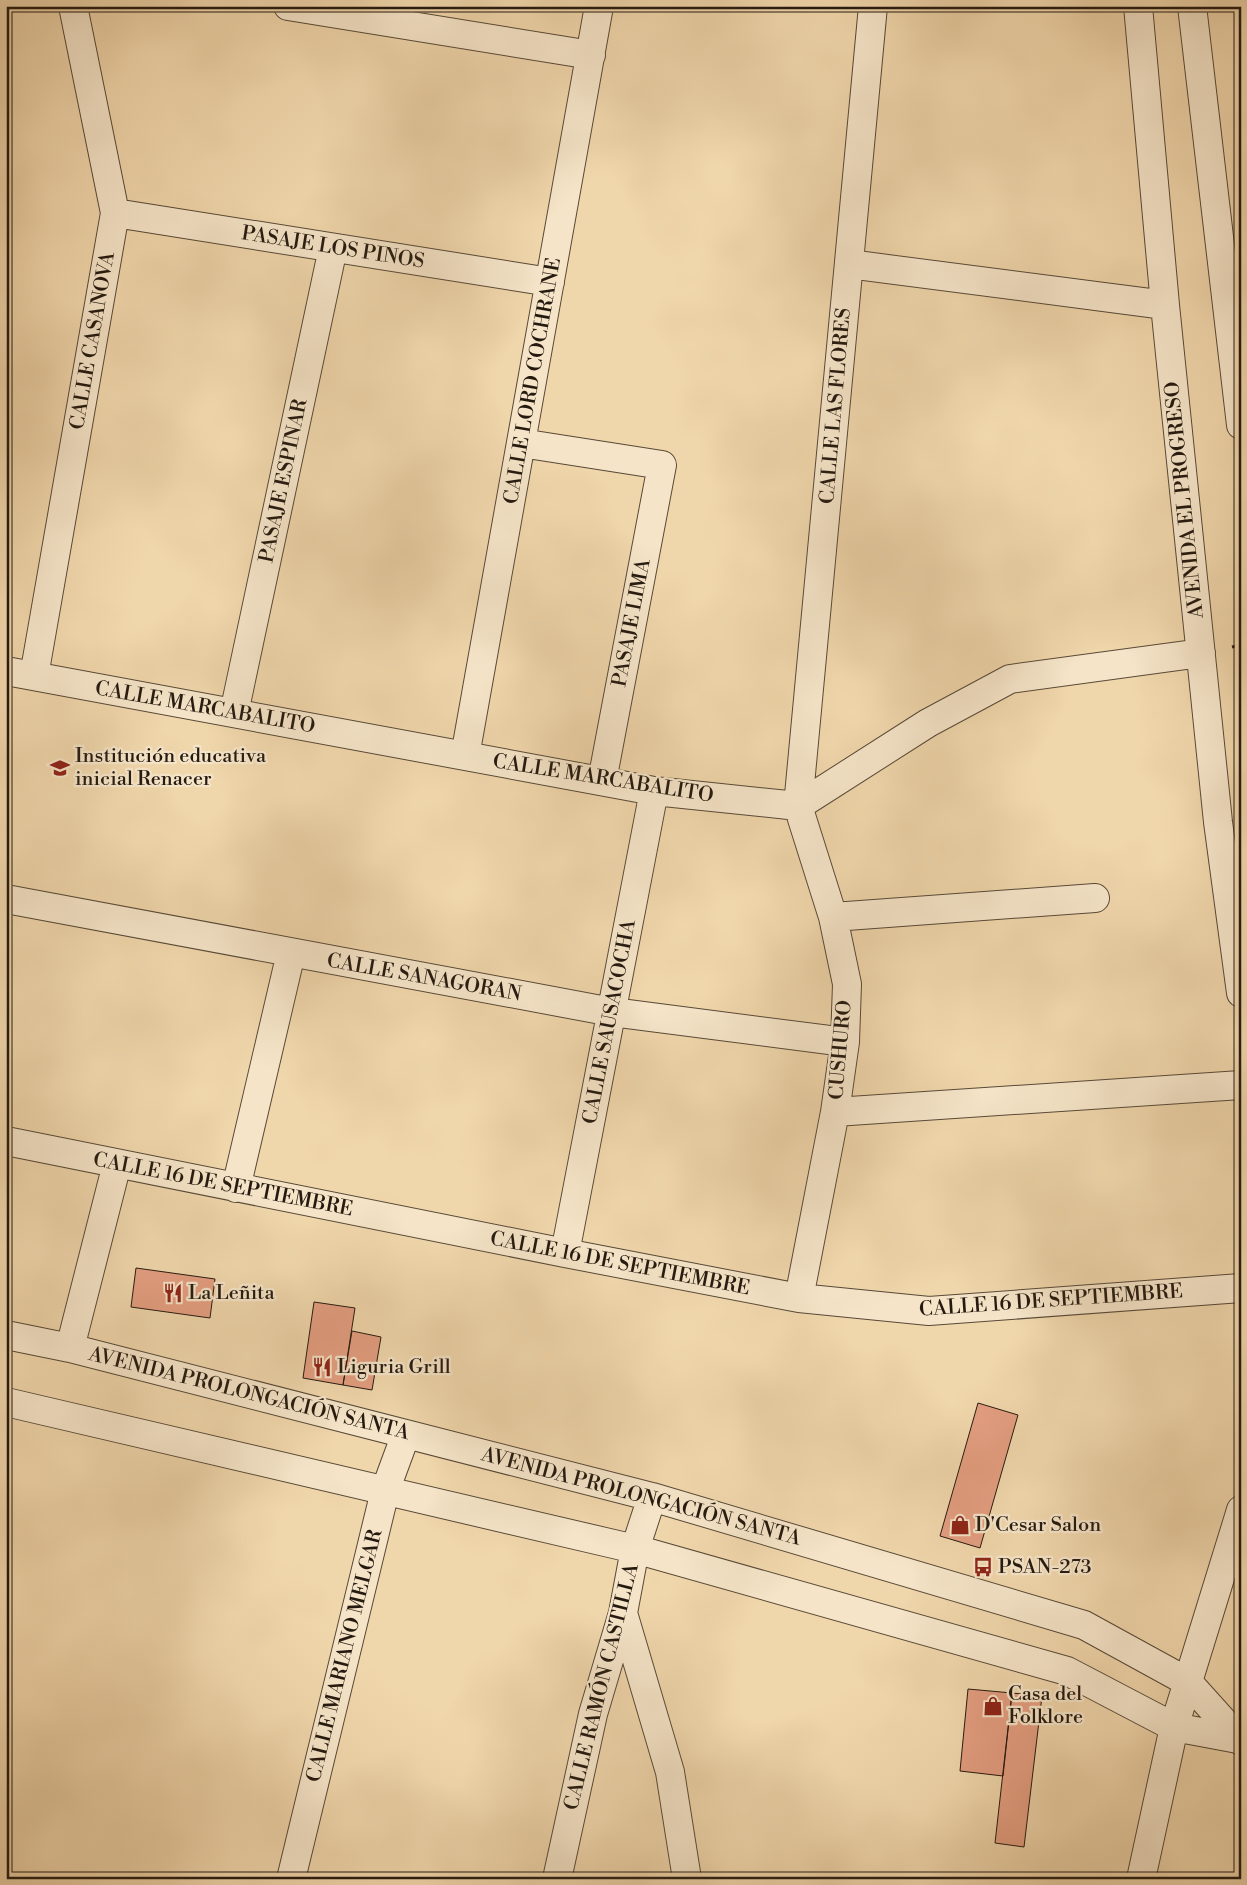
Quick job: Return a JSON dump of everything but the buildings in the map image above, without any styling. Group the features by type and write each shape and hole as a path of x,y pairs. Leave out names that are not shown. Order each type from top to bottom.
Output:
{"street":[{"name":"CALLE CASANOVA","path":"34,676 115,213 72,6"},
{"path":"288,6 591,55"},
{"name":"CALLE LORD COCHRANE","path":"466,756 599,6"},
{"name":"CALLE LAS FLORES","path":"798,806 873,6"},
{"name":"AVENIDA EL PROGRESO","path":"1138,6 1165,305 1218,822 1241,992"},
{"path":"1192,6 1241,425"},
{"name":"PASAJE LOS PINOS","path":"115,213 550,282"},
{"name":"PASAJE ESPINAR","path":"234,714 333,248"},
{"path":"849,264 1165,305"},
{"name":"PASAJE LIMA","path":"521,443 662,466 602,781"},
{"path":"798,806 928,723 1010,680 1201,653"},
{"name":"CALLE MARCABALITO","path":"6,671 654,791 798,806"},
{"name":"CALLE SAUSACOCHA","path":"565,1253 654,791"},
{"name":"CUSHURO","path":"798,806 833,917 847,984 845,1042 835,1112 800,1298"},
{"name":"CALLE SANAGORAN","path":"6,898 612,1012 845,1042"},
{"path":"833,917 1095,898"},
{"path":"236,1188 291,953"},
{"path":"835,1112 1241,1085"},
{"name":"CALLE 16 DE SEPTIEMBRE","path":"6,1141 800,1298 929,1312 1241,1288"},
{"path":"70,1348 116,1164"},
{"name":"AVENIDA PROLONGACIÓN SANTA","path":"6,1335 70,1348 652,1497 1084,1625 1188,1682 1239,1740"},
{"name":"AVENIDA PROLONGACIÓN SANTA","path":"6,1402 635,1549 1067,1671 1174,1727 1239,1740"},
{"name":"CALLE MARIANO MELGAR","path":"291,1879 385,1491 406,1434"},
{"name":"CALLE RAMÓN CASTILLA","path":"557,1879 593,1714 623,1613 635,1549 652,1497"},
{"path":"1142,1879 1174,1727 1241,1510"},
{"path":"623,1613 670,1772 687,1879"}],"place":[{"name":"Institución educativa inicial Renacer","path":"60,768"},
{"name":"La Leñita","path":"173,1293"},
{"name":"Liguria Grill","path":"322,1367"},
{"name":"D'Cesar Salon","path":"960,1525"},
{"name":"PSAN-273","path":"983,1567"},
{"name":"Casa del Folklore","path":"993,1706"}]}
